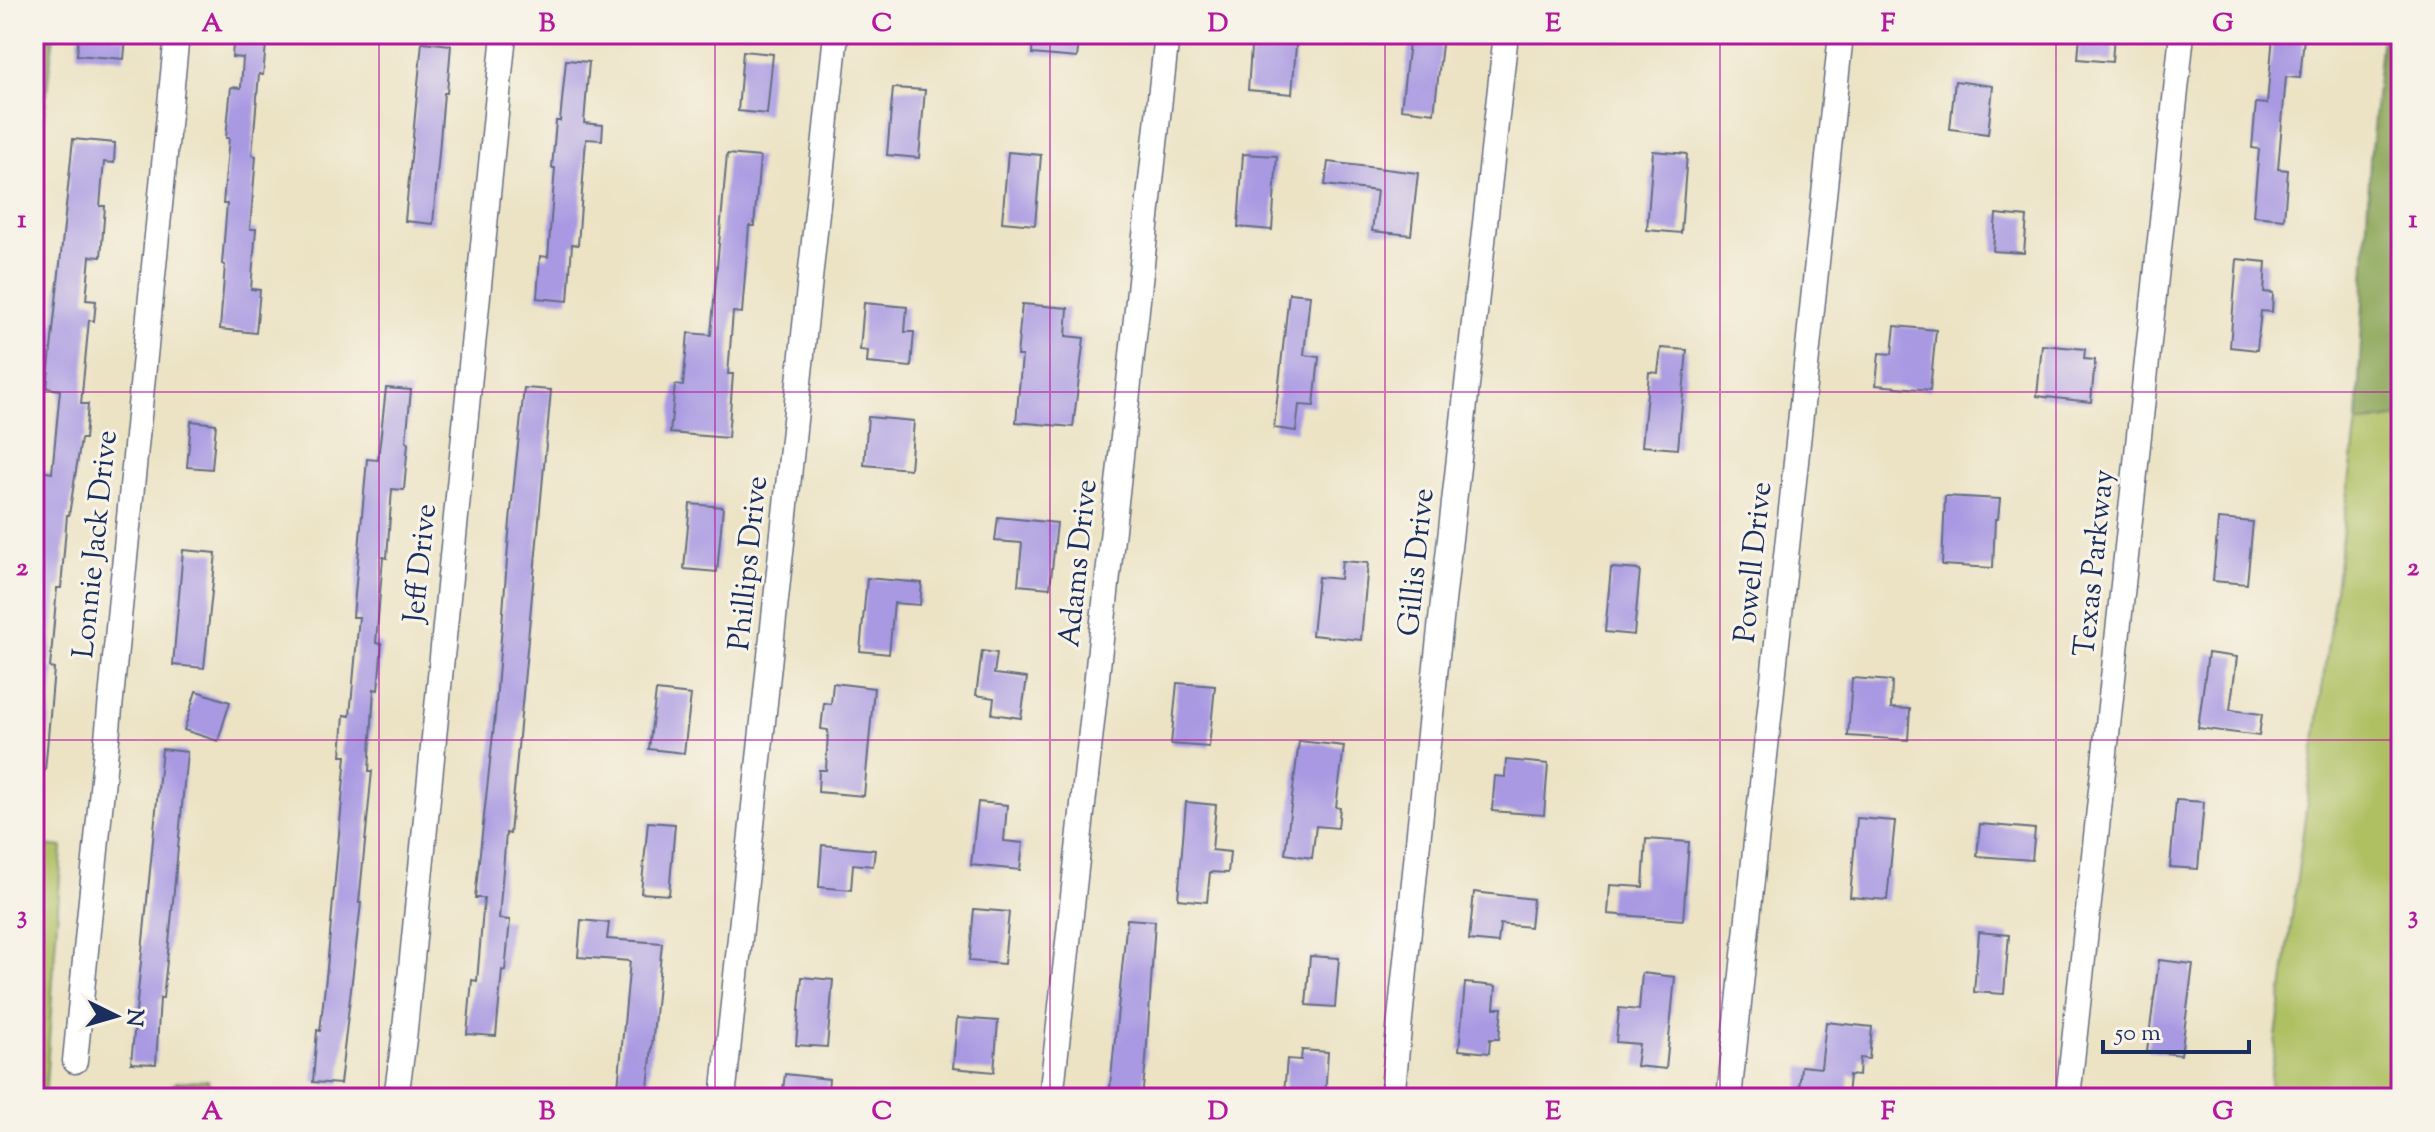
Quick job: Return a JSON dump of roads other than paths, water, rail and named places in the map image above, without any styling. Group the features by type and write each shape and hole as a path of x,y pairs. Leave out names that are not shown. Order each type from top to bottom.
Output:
{"street":[{"name":"Lonnie Jack Drive","path":"75,1061 177,34"},
{"name":"Jeff Drive","path":"396,1098 504,34"},
{"name":"Phillips Drive","path":"723,1098 836,34"},
{"name":"Adams Drive","path":"1051,1098 1167,34"},
{"name":"Gillis Drive","path":"1392,1098 1437,650 1506,34"},
{"name":"Powell Drive","path":"1729,1098 1841,34"},
{"name":"Texas Parkway","path":"2068,1098 2182,34"}]}
